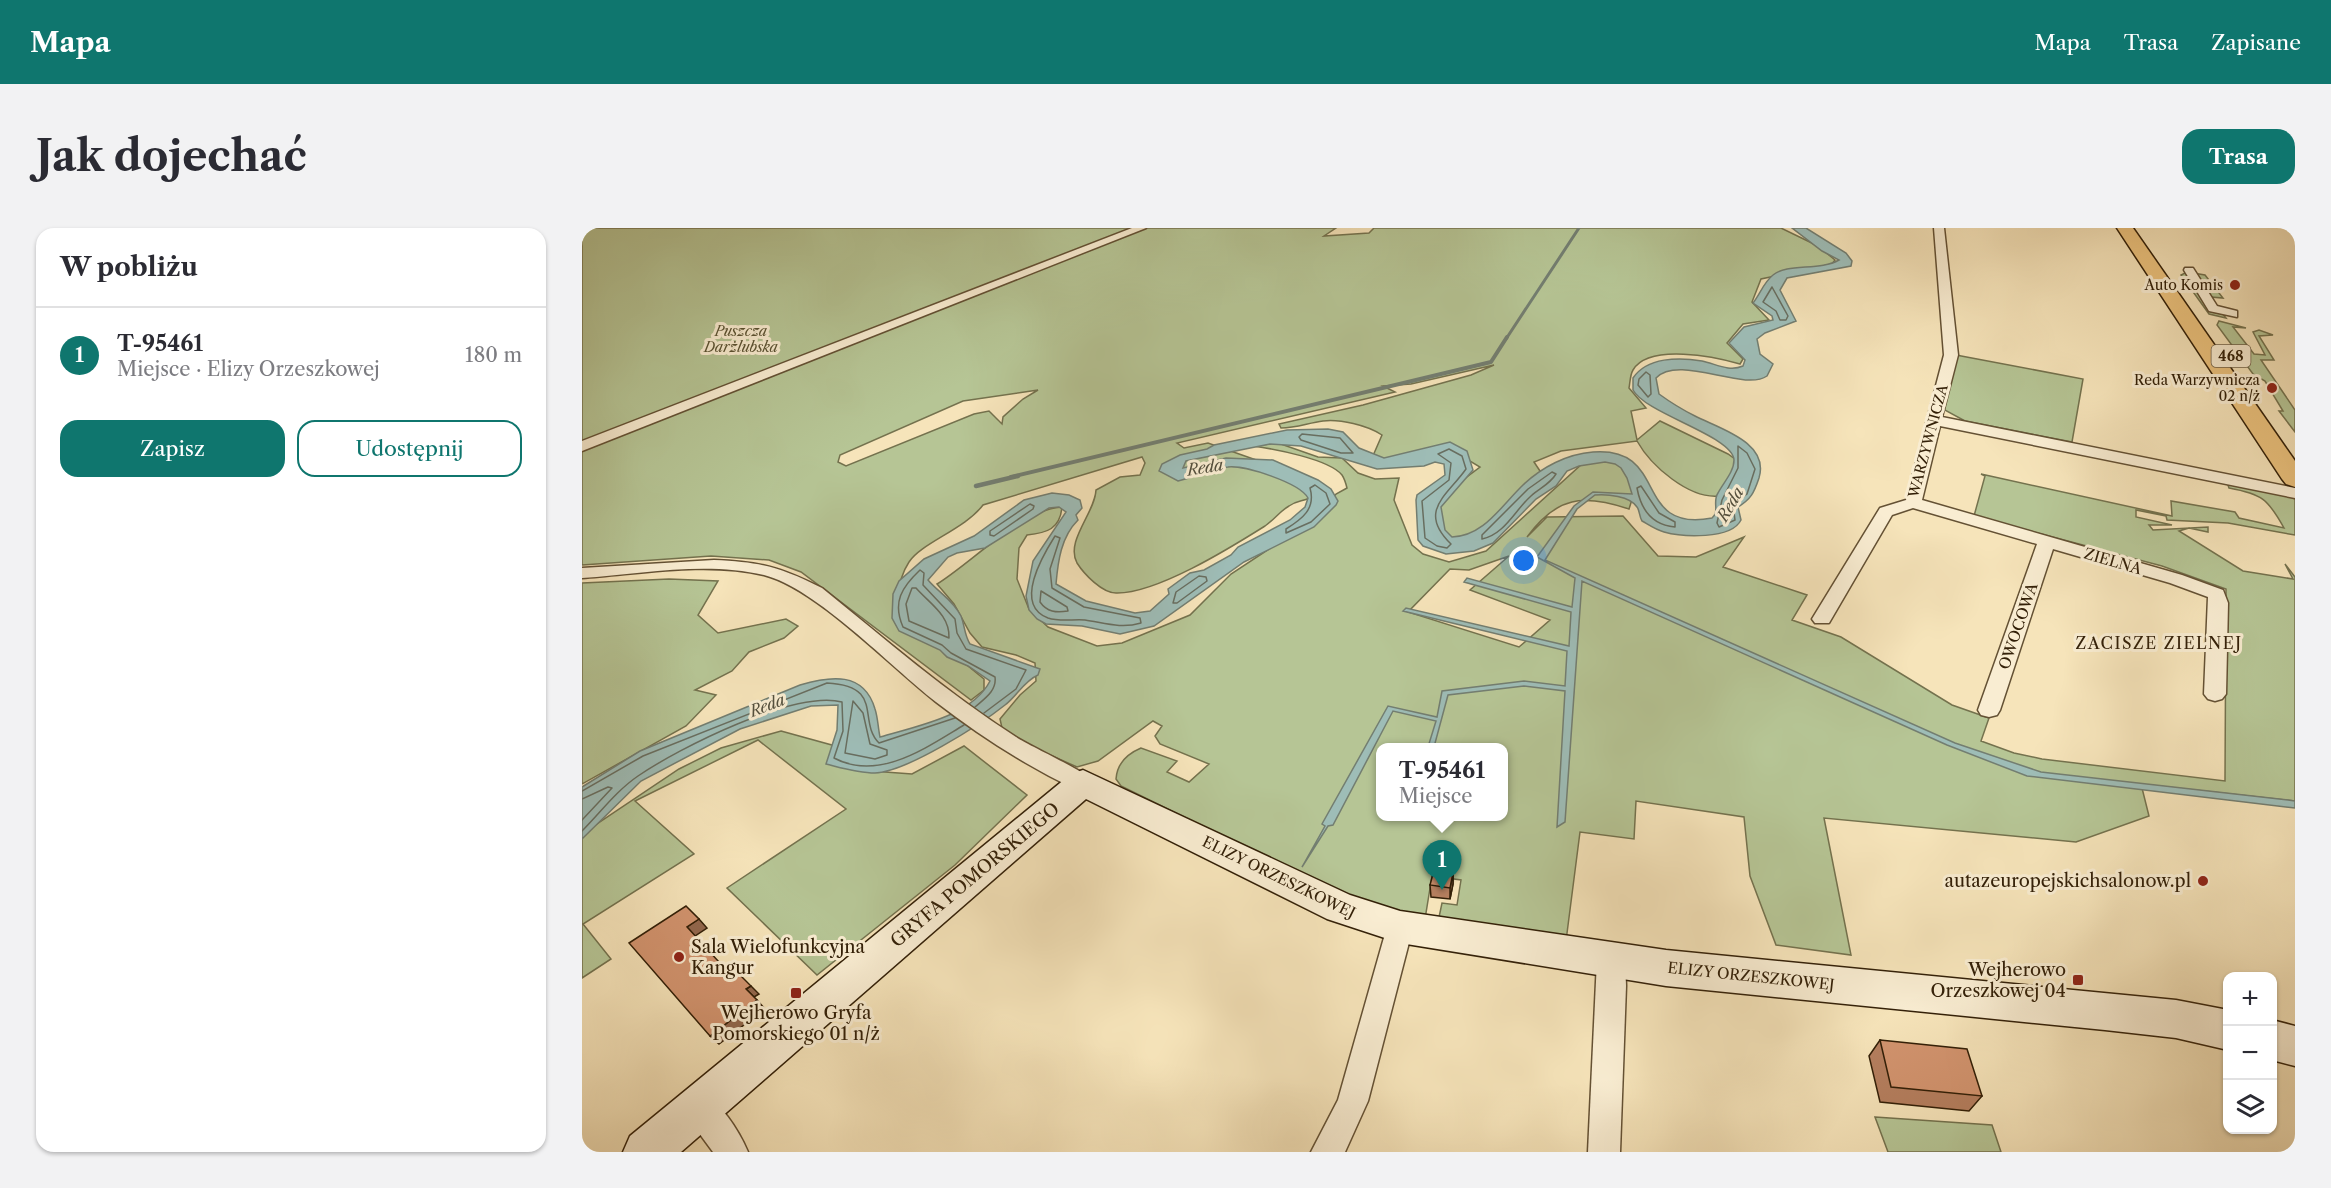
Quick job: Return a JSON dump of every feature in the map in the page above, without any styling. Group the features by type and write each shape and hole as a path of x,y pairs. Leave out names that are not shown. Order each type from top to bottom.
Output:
{"main road":[{"name":"468","path":"2125,228 2295,479"},
{"name":"468","path":"2141,228 2295,446"}],"street":[{"path":"582,446 1141,228"},
{"name":"WARZYWNICZA","path":"1822,619 1886,512 1913,503 1951,355 1939,228"},
{"path":"2189,270 2212,308 2233,314"},
{"path":"1934,420 2295,493"},
{"name":"ZIELNA","path":"1913,503 2185,581 2216,594 2219,603 2216,694"},
{"name":"OWOCOWA","path":"1989,710 2047,542"},
{"name":"ELIZY ORZESZKOWEJ","path":"582,573 715,566 754,568 785,576 815,592 960,708 1022,752 1340,908 1400,927 1666,968 2105,1011 2176,1019 2223,1029"},
{"name":"GRYFA POMORSKIEGO","path":"646,1152 1083,783"},
{"path":"1327,1152 1342,1127 1353,1101 1400,927"},
{"path":"1605,1152 1611,960"},
{"path":"2277,1041 2295,1046"},
{"path":"699,1107 732,1152"}],"green space":[{"name":"Puszcza Darżlubska","path":"582,228 1336,228 1324,236 1369,233 1374,228 1781,228 1818,246 1835,260 1832,264 1761,279 1752,302 1769,320 1743,324 1727,343 1743,359 1740,364 1715,358 1668,354 1641,362 1632,372 1629,388 1646,408 1631,411 1637,440 1660,421 1728,454 1739,462 1719,496 1707,496 1684,487 1672,479 1652,461 1637,441 1561,451 1534,462 1542,474 1467,543 1438,539 1420,512 1480,467 1465,458 1397,465 1372,458 1382,435 1369,428 1353,424 1323,421 1281,428 1279,424 1363,405 1471,375 1494,365 1411,384 1383,386 1395,392 1177,443 1184,448 1208,443 1259,461 1321,490 1289,506 1265,526 1213,557 1151,586 1116,593 1105,590 1084,572 1074,554 1077,536 1091,508 1096,490 1120,477 1140,475 1145,463 1142,457 983,505 966,521 915,555 904,571 896,601 931,636 984,679 984,690 971,700 801,572 769,560 711,556 582,565","holes":["1038,390 1023,399 1003,417 1002,424 989,411 974,414 846,466 838,462 840,455 963,401"]},
{"path":"2187,272 2205,275 2223,298 2210,297 2226,318 2209,314 2181,275"},
{"path":"2219,321 2246,328 2233,327 2254,354 2265,355 2253,332 2259,330 2273,335 2259,336 2274,360 2261,360 2295,410 2295,432 2279,411 2283,411 2265,381 2253,374 2217,325"},
{"path":"1956,355 2083,379 2072,442 1965,421 1941,408"},
{"path":"1278,443 1318,457 1342,458 1358,473 1375,479 1399,478 1394,500 1412,545 1423,554 1449,562 1486,551 1582,464 1618,458 1635,490 1629,509 1598,501 1572,502 1549,513 1527,537 1547,517 1623,516 1658,556 1696,557 1744,537 1723,567 1807,595 1792,620 1841,637 1952,705 1989,718 1981,741 2014,753 2042,759 2225,781 2226,589 2162,566 1974,516 1985,476 1981,474 2172,516 2171,501 2235,512 2239,518 2284,528 2263,499 2229,488 2227,482 2288,495 2295,499 2295,535 2228,523 2167,520 2166,516 2136,510 2136,517 2172,525 2149,525 2153,530 2189,528 2179,531 2243,571 2293,579 2285,564 2295,577 2295,801 2141,784 2149,816 2076,842 1824,818 1851,955 1776,945 1750,876 1744,817 1636,801 1634,839 1580,832 1566,941 1438,922 1442,903 1457,905 1461,880 1432,876 1425,919 1363,905 1121,786 1116,779 1121,764 1127,756 1141,748 1177,761 1167,772 1189,782 1209,764 1160,744 1155,736 1162,726 1153,721 1098,761 1077,767 1030,746 1002,728 1000,719 1020,695 1036,681 1035,663 1016,655 982,647 970,633 954,604 937,584 1014,527 1047,510 1062,507 1055,525 1041,533 1027,535 1019,548 1017,579 1029,609 1048,627 1097,646 1122,643 1190,615 1231,574 1316,518 1336,494 1347,488 1342,475 1326,464 1253,446","holes":["1509,556 1470,590 1550,620 1519,647 1408,612 1450,569 1469,570"]},
{"path":"2208,527 2208,532 2189,528"},
{"path":"669,579 718,581 698,615 718,633 786,619 798,626 784,638 749,652 732,671 695,690 716,695 686,726 582,784 582,583"},
{"path":"781,731 839,747 858,770 912,774 964,746 1027,795 955,865 817,975 727,888 846,809 758,740 635,801 694,854 583,924 611,959 582,978 582,834 679,769 721,748"},
{"path":"1875,1117 1992,1125 2001,1152 1888,1152"}],"water":[{"name":"Reda","path":"1792,228 1806,228 1846,253 1852,261 1851,266 1787,278 1780,290 1796,321 1765,333 1757,339 1760,354 1773,364 1767,376 1757,380 1743,380 1680,370 1666,372 1656,378 1659,394 1686,411 1740,438 1757,455 1760,465 1759,478 1752,495 1738,507 1741,520 1736,526 1717,534 1694,536 1672,534 1658,530 1642,521 1639,510 1629,500 1612,495 1595,495 1577,509 1545,560 1955,743 2041,772 2288,800 2295,801 2295,808 2027,776 1947,745 1582,581 1565,822 1557,827 1565,691 1524,686 1448,695 1435,743 1429,743 1436,721 1393,711 1333,825 1328,826 1302,867 1325,826 1322,824 1388,706 1437,717 1442,691 1524,681 1565,686 1567,651 1403,611 1406,608 1569,646 1571,612 1464,582 1467,578 1572,607 1575,578 1537,557 1574,506 1593,492 1632,494 1627,478 1621,468 1615,464 1605,462 1579,466 1567,471 1556,486 1536,499 1493,543 1474,551 1446,554 1423,546 1418,540 1416,500 1417,495 1445,475 1444,464 1435,462 1424,466 1377,469 1301,446 1270,444 1186,461 1183,468 1226,458 1273,460 1318,480 1331,489 1338,501 1336,505 1314,527 1244,562 1154,626 1120,634 1082,626 1046,624 1037,619 1029,610 1026,596 1033,561 1066,512 1059,507 1049,508 985,548 948,557 928,580 958,611 970,644 1040,669 1038,675 994,714 942,746 905,765 888,771 869,773 826,764 837,730 838,705 811,706 740,729 641,781 582,839 582,787 640,751 800,685 834,679 854,682 870,697 876,712 880,737 942,718 970,703 982,693 990,681 968,666 947,657 940,650 899,631 892,618 893,594 899,581 924,559 974,536 1024,500 1052,493 1069,495 1080,500 1082,508 1076,515 1078,520 1061,550 1056,584 1086,601 1135,613 1150,611 1169,594 1168,589 1190,573 1204,570 1231,555 1238,547 1290,520 1305,507 1308,498 1303,492 1284,481 1247,469 1222,468 1178,481 1159,471 1162,464 1180,455 1207,449 1214,445 1287,430 1328,429 1343,432 1359,448 1384,458 1450,442 1467,451 1473,470 1441,507 1445,530 1452,537 1483,526 1523,485 1547,467 1574,455 1593,452 1617,454 1633,462 1643,474 1659,502 1670,513 1687,519 1712,518 1715,512 1716,496 1734,464 1730,451 1720,442 1641,399 1633,390 1633,378 1646,366 1664,360 1702,361 1728,368 1743,366 1745,360 1729,343 1744,327 1773,320 1772,316 1753,303 1765,285 1779,271 1823,265 1839,260 1822,251"}],"building":[{"path":"1434,870 1453,873 1450,888 1430,885"},
{"path":"686,906 699,919 687,927 729,973 734,969 751,986 746,989 757,1000 710,1036 629,943"},
{"path":"1880,1040 1967,1049 1982,1096 1891,1087"}],"waterway":[{"path":"1506,339 1579,228"},
{"path":"1011,477 1491,362 1507,337"},
{"path":"976,486 1018,476"}],"place":[{"name":"Auto Komis","path":"2235,285"},
{"name":"Reda Warzywnicza 02 n/ż","path":"2272,388"},
{"name":"autazeuropejskichsalonow.pl","path":"2203,881"},
{"name":"T-95461","path":"1442,890"},
{"name":"Sala Wielofunkcyjna Kangur","path":"679,957"},
{"name":"Wejherowo Orzeszkowej 04","path":"2078,980"},
{"name":"Wejherowo Gryfa Pomorskiego 01 n/ż","path":"796,993"}],"district":[{"name":"ZACISZE ZIELNEJ","path":"2159,643"}]}
